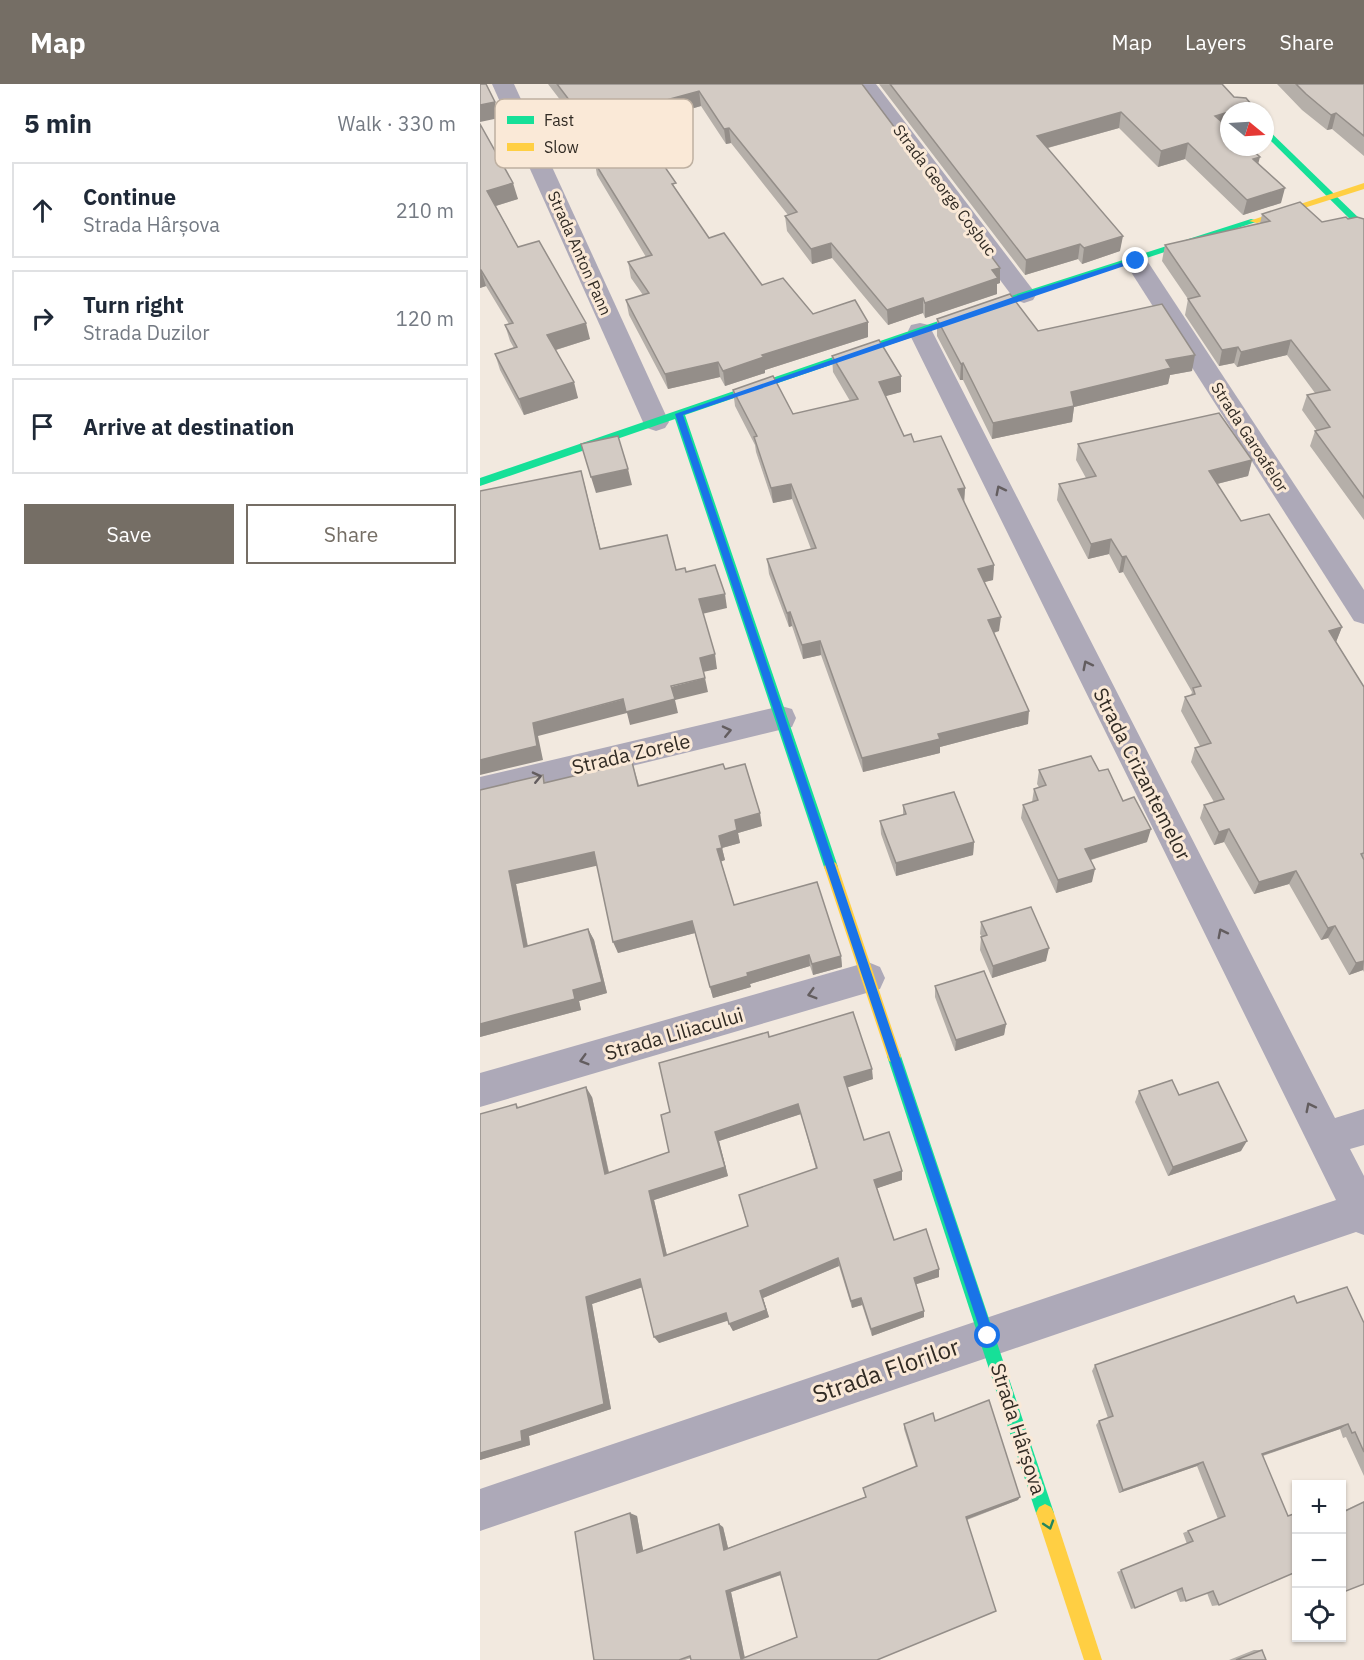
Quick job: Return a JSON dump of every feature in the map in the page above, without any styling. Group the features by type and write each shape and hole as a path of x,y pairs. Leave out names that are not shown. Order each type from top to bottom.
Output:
{"street":[{"name":"Strada Anton Pann","path":"503,84 510,99"},
{"name":"Strada George Coșbuc","path":"866,84 1024,295"},
{"path":"1274,139 1364,228"},
{"name":"Strada Anton Pann","path":"541,168 656,422"},
{"path":"480,482 1024,295 1136,261 1364,186"},
{"name":"Strada Garoafelor","path":"1136,261 1364,613"},
{"name":"Strada Crizantemelor","path":"920,331 1363,1213"},
{"name":"Strada Hârșova","path":"679,414 988,1336 1093,1660"},
{"name":"Strada Zorele","path":"480,790 781,718"},
{"name":"Strada Liliacului","path":"480,1090 868,978"},
{"path":"1326,1139 1364,1127"},
{"name":"Strada Florilor","path":"480,1510 988,1336 1363,1213"}],"building":[{"path":"480,84 486,84 495,102 480,105"},
{"path":"557,84 862,84 1000,268 992,270 998,278 925,303 923,298 887,310 831,243 811,249 785,216 797,212 729,128 724,129 699,91 670,99 568,99"},
{"path":"890,84 1222,84 1234,97 1246,98 1249,102 1220,102 1220,115 1215,116 1220,120 1220,156 1259,156 1253,159 1285,188 1247,200 1188,143 1161,151 1121,112 1037,136 1123,236 1084,248 1080,244 1026,260"},
{"path":"1296,84 1364,84 1364,136 1336,113 1331,115"},
{"path":"480,124 495,151 495,168 505,168 513,183 487,191 518,247 539,241 586,323 547,335 574,382 519,399 495,354 517,347 505,325 513,323 480,270"},
{"path":"598,168 666,168 676,183 672,184 709,238 724,233 762,285 783,278 813,314 855,300 868,322 762,355 764,357 723,371 718,362 665,374 626,300 649,293 628,262 652,255"},
{"path":"1300,202 1322,222 1346,217 1364,219 1364,498 1315,431 1330,427 1307,395 1330,390 1291,340 1241,352 1238,347 1222,350 1188,299 1200,296 1165,245 1270,221 1262,214"},
{"path":"1010,294 1038,331 1162,304 1195,355 1166,360 1171,368 1071,392 1074,406 993,423 963,363 961,364 937,319"},
{"path":"879,340 901,376 879,382 904,436 911,434 914,442 941,436 965,488 958,489 994,565 978,569 1001,617 988,620 1029,711 938,734 940,739 862,758 820,641 802,645 790,612 787,613 767,559 816,548 791,484 771,488 754,437 757,436 733,390 773,376 793,414 858,399 832,356"},
{"path":"1219,413 1252,460 1209,471 1241,521 1269,514 1342,627 1329,631 1364,687 1364,853 1361,854 1364,860 1364,961 1356,963 1335,926 1328,928 1296,871 1259,882 1229,829 1219,832 1204,805 1224,799 1195,748 1211,743 1185,697 1195,694 1193,688 1201,686 1126,556 1122,557 1111,539 1091,544 1059,484 1096,476 1078,444"},
{"path":"618,436 628,469 591,477 581,444"},
{"path":"581,471 600,549 667,535 676,570 685,568 686,572 715,565 725,594 699,599 715,654 700,658 705,678 671,686 675,699 626,712 623,699 533,723 537,746 480,760 480,491"},
{"path":"1091,756 1099,771 1108,769 1123,801 1134,797 1151,829 1085,849 1095,869 1058,880 1023,805 1038,800 1034,789 1046,785 1039,770"},
{"path":"632,762 638,786 723,764 725,769 745,764 760,813 735,820 737,830 719,836 722,848 717,849 734,905 817,882 841,956 812,964 809,955 747,973 748,976 710,987 692,921 613,942 594,852 509,871 524,947 588,929 602,982 573,990 575,999 480,1024 480,790 543,775 544,783"},
{"path":"954,792 974,842 896,863 880,821 906,814 903,805"},
{"path":"1031,907 1049,948 993,966 981,937 987,935 981,922"},
{"path":"984,971 1006,1024 956,1040 935,986"},
{"path":"853,1012 872,1069 844,1077 864,1140 889,1132 902,1171 874,1180 894,1240 926,1229 939,1269 914,1278 924,1311 871,1329 861,1298 851,1301 838,1258 760,1291 766,1310 729,1324 726,1313 654,1337 640,1279 586,1297 604,1404 521,1431 522,1441 480,1453 480,1114 516,1104 517,1108 586,1087 605,1174 669,1152 661,1115 670,1112 659,1063 768,1032 769,1037","holes":["798,1104 817,1168 739,1195 748,1226 664,1256 649,1191 725,1167 715,1132"]},
{"path":"1172,1080 1179,1095 1218,1082 1247,1141 1173,1167 1139,1091"},
{"path":"1347,1287 1364,1323 1364,1452 1355,1432 1352,1433 1348,1424 1262,1454 1288,1516 1292,1514 1292,1574 1219,1605 1213,1591 1186,1601 1182,1588 1135,1608 1121,1570 1193,1541 1188,1531 1225,1516 1203,1462 1123,1490 1099,1421 1113,1416 1095,1365 1294,1296 1297,1303"},
{"path":"989,1400 1020,1497 966,1517 996,1611 877,1660 691,1660 690,1656 679,1660 594,1660 575,1532 630,1513 637,1553 719,1524 724,1550 866,1497 863,1488 917,1466 904,1424 933,1413 935,1421","holes":["780,1572 797,1637 741,1659 726,1591"]},
{"path":"1364,1502 1364,1584 1346,1591 1346,1534 1346,1511"},
{"path":"1262,1650 1266,1660 1236,1660"}],"traffic: fast":[{"path":"1274,139 1364,228"},
{"path":"480,482 1024,295 1254,221"},
{"path":"679,414 831,867"},
{"path":"894,1056 1045,1513"}],"traffic: slow":[{"path":"1254,221 1364,186"},
{"path":"831,867 894,1056"},
{"path":"1045,1513 1093,1660"}],"route":[{"path":"988,1336 679,414 1024,295 1136,261"}]}
